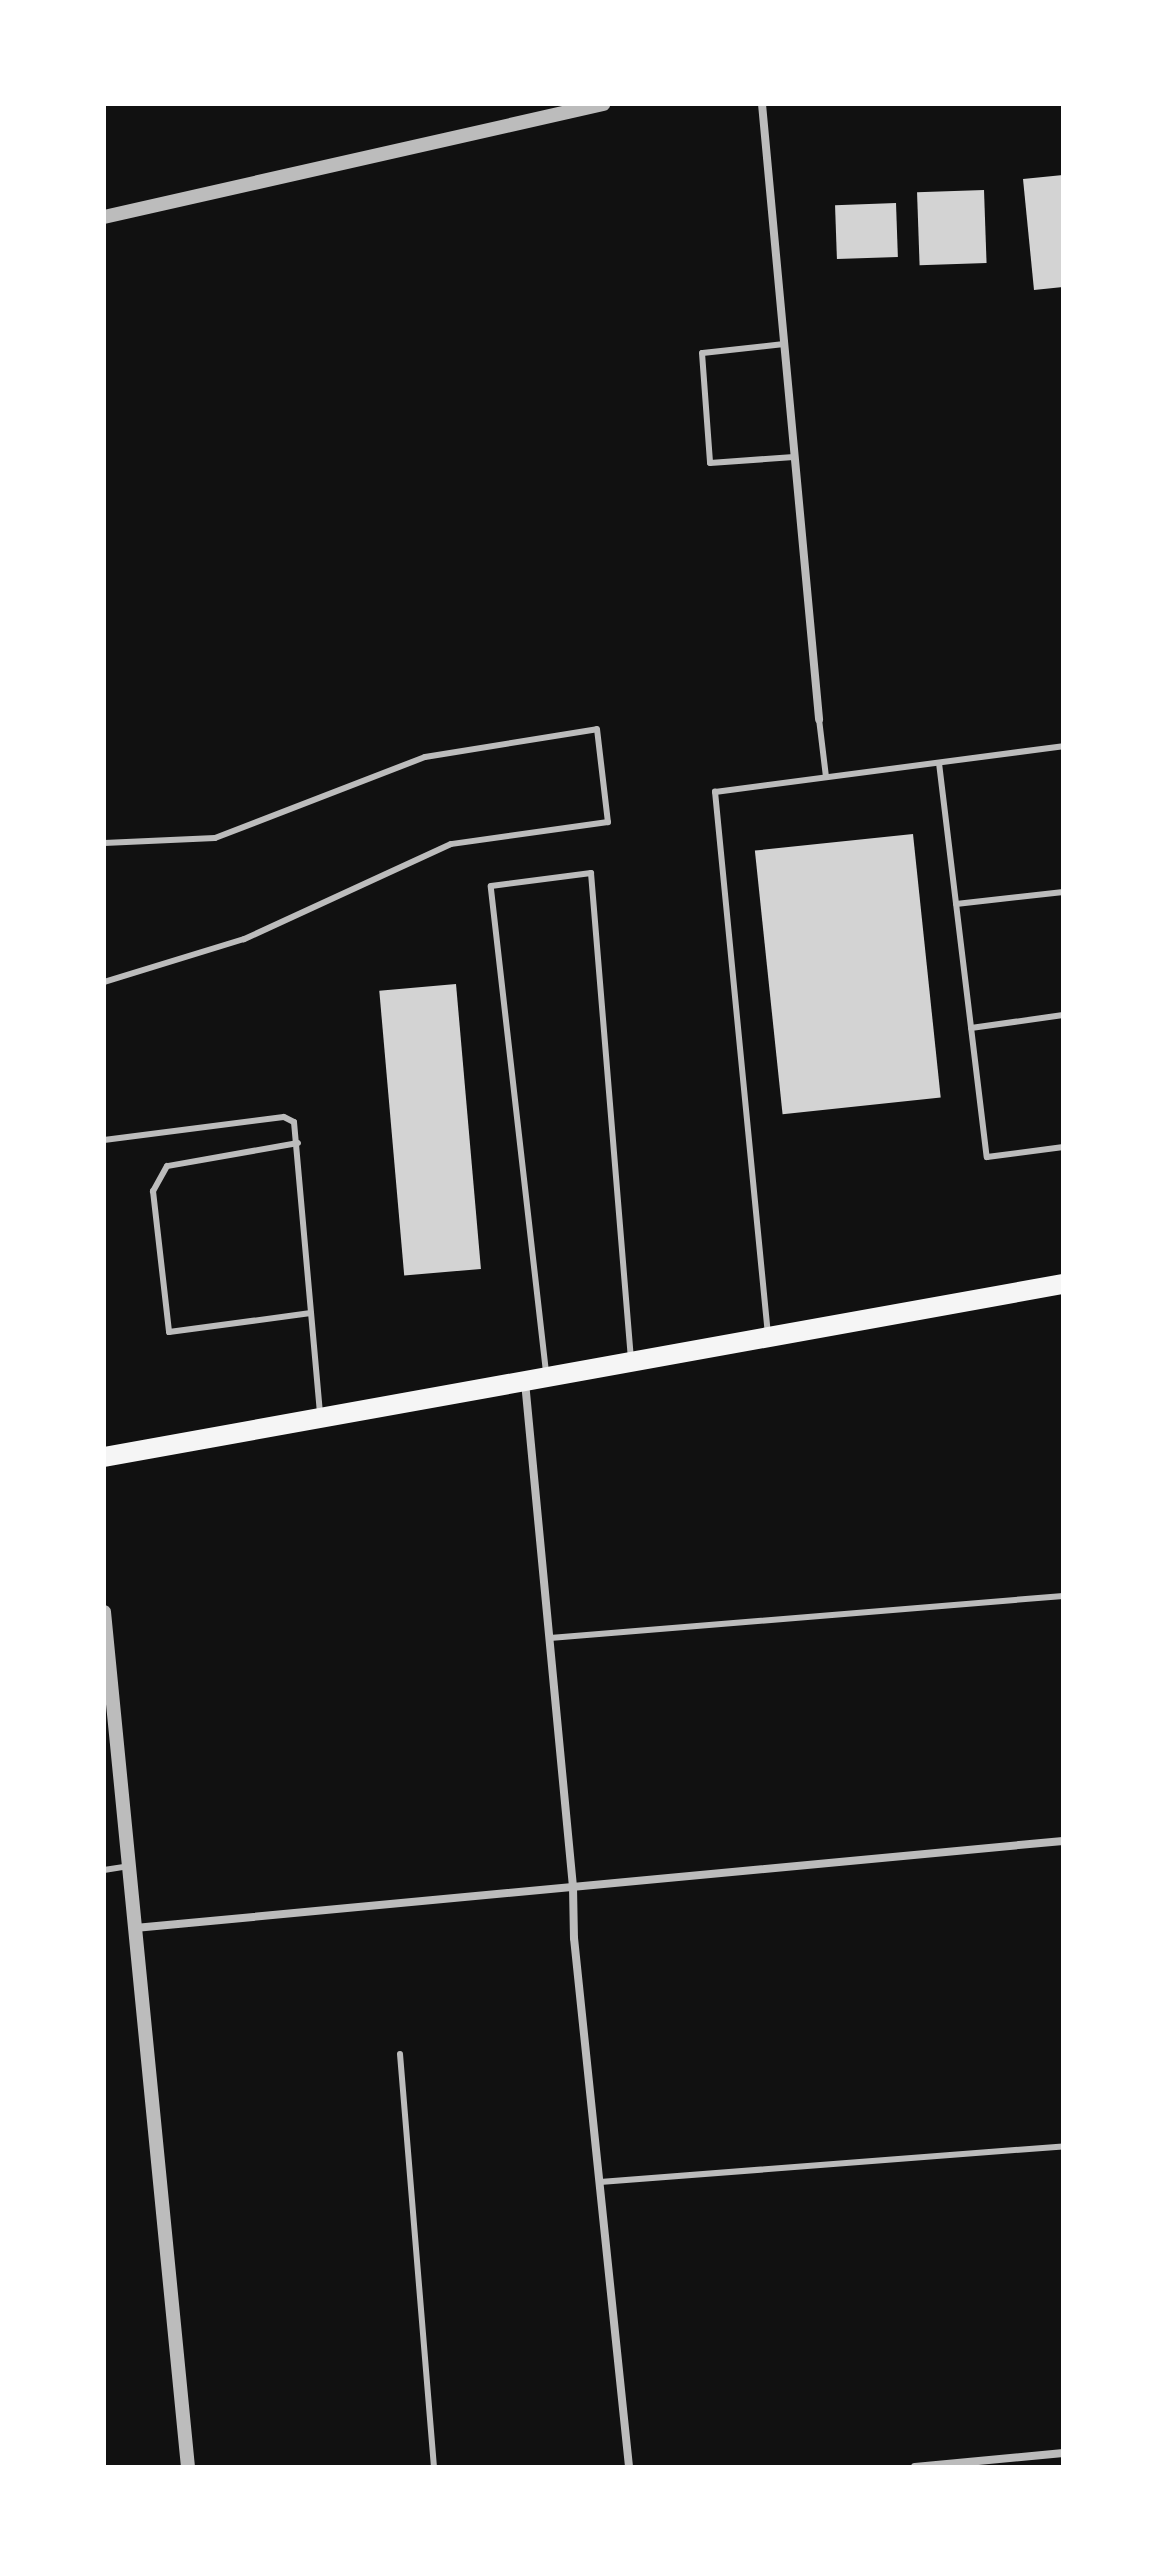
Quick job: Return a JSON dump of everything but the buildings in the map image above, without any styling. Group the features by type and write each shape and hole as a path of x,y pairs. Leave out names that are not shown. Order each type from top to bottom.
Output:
{"main road":[{"path":"104,1457 1063,1284"}],"street":[{"path":"104,217 603,104"},
{"path":"762,104 819,719"},
{"path":"525,1381 573,1887 574,1938 629,2467"},
{"path":"104,1612 188,2467"},
{"path":"135,1928 1063,1841"},
{"path":"915,2467 1063,2453"}],"lane":[{"path":"784,344 702,353 710,463 794,457"},
{"path":"819,719 826,777"},
{"path":"104,843 215,838 425,757 597,729 608,822 451,844 244,939 104,982"},
{"path":"768,1337 715,792 1063,746"},
{"path":"939,763 987,1157 1063,1147"},
{"path":"546,1377 491,886 591,873 631,1361"},
{"path":"956,904 1063,892"},
{"path":"971,1028 1063,1015"},
{"path":"104,1140 284,1117 294,1122 321,1418"},
{"path":"298,1143 167,1166 159,1175 153,1191 169,1332 311,1313"},
{"path":"550,1638 1063,1596"},
{"path":"104,1870 129,1866"},
{"path":"400,2054 434,2467"},
{"path":"600,2182 1063,2146"}]}
